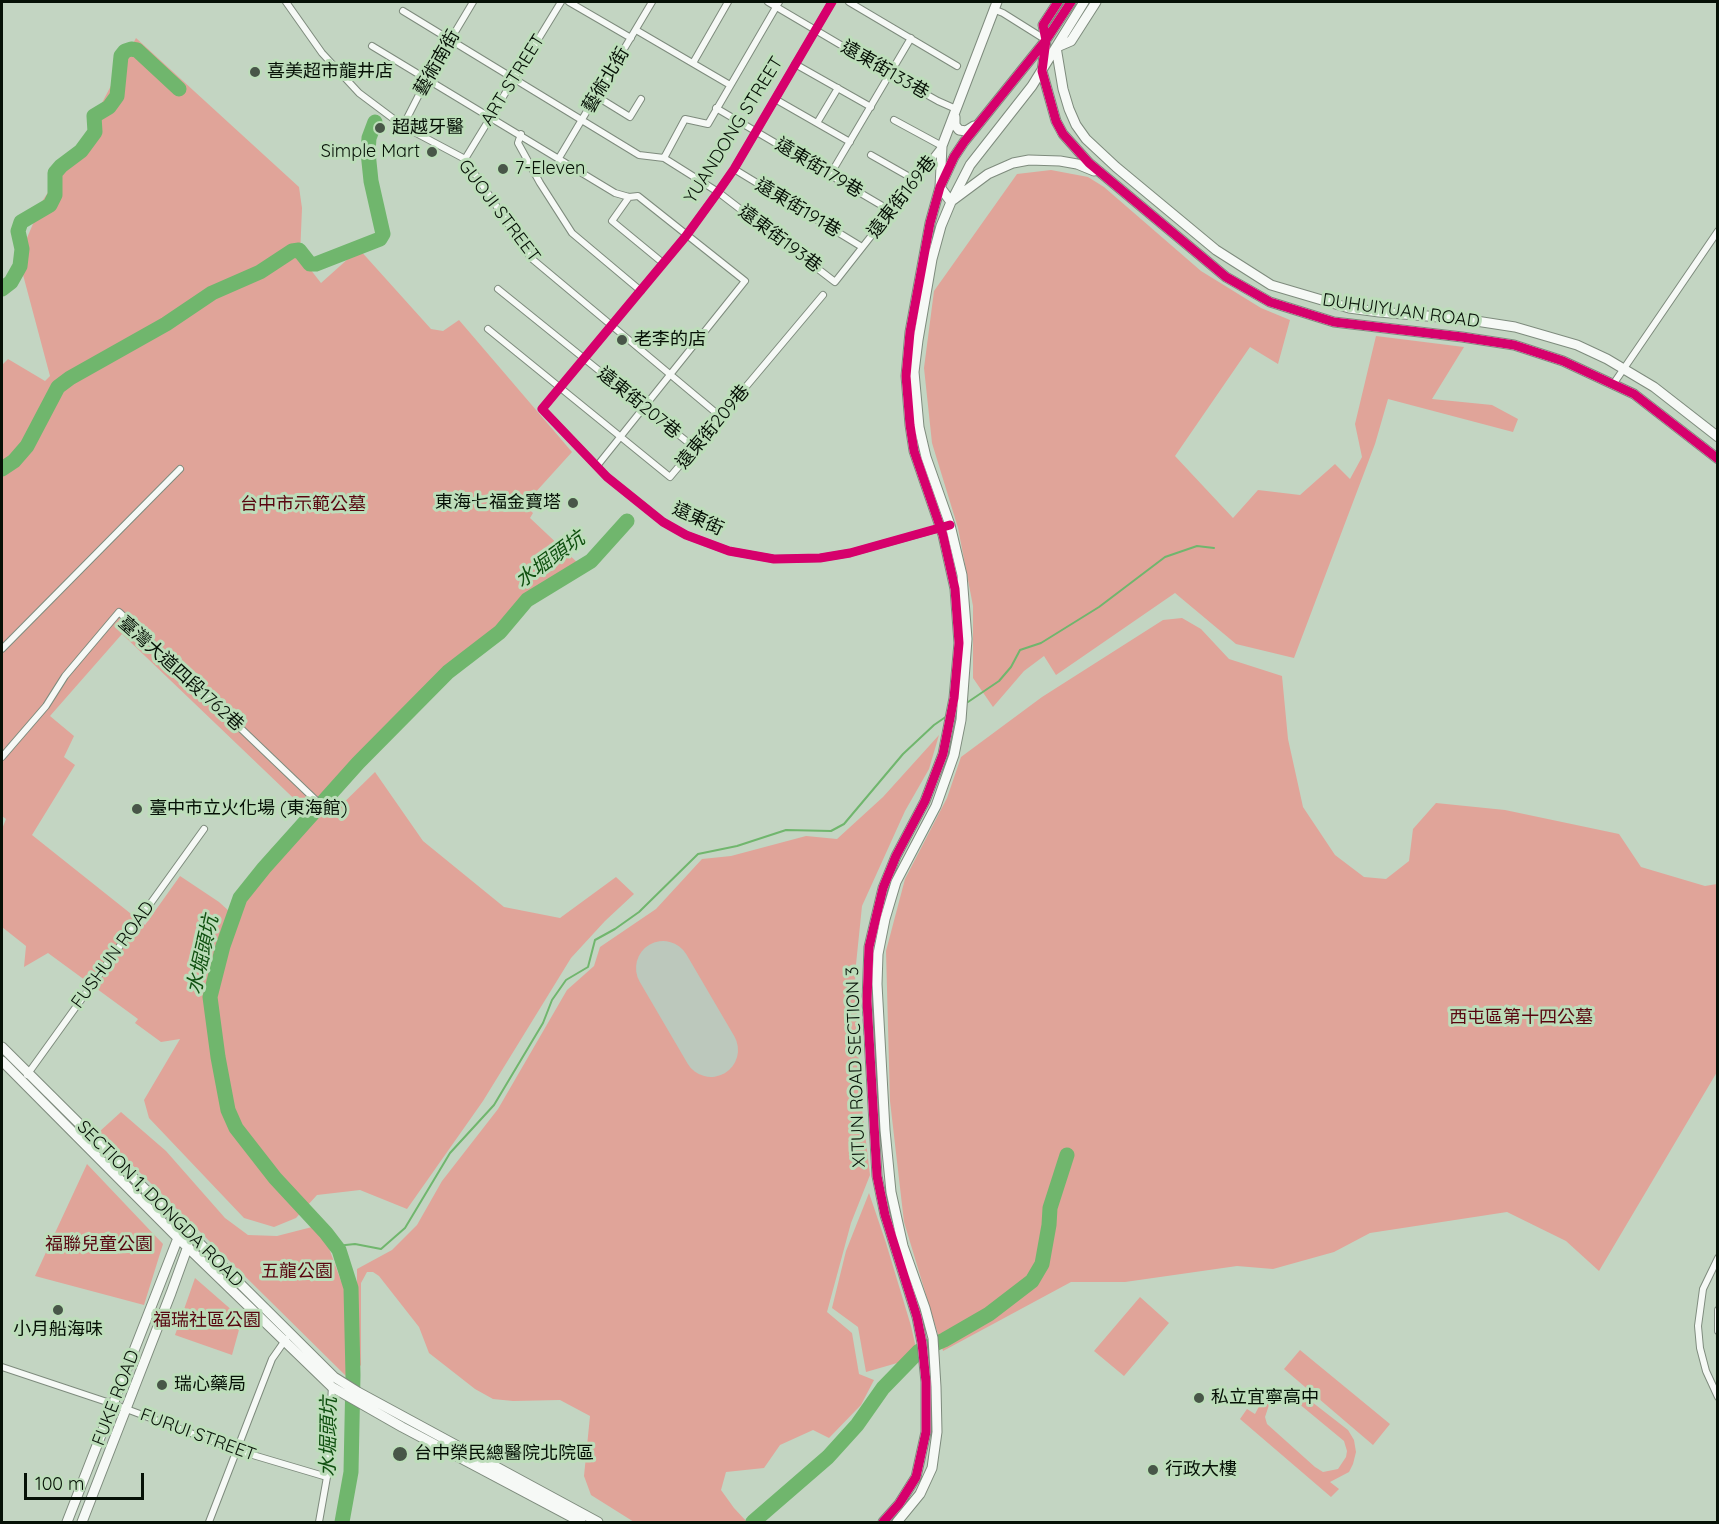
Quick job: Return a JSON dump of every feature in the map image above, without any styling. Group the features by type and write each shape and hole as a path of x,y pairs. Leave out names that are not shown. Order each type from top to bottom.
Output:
{"street":[{"name":"藝術南街","path":"403,126 427,79 474,2"},
{"name":"ART STREET","path":"465,159 561,2"},
{"path":"568,2 631,38"},
{"name":"藝術北街","path":"560,158 652,2"},
{"path":"693,63 728,2"},
{"name":"遠東街133巷","path":"768,2 778,4 815,30 938,101 956,109"},
{"name":"YUANDONG STREET","path":"612,325 686,236 734,169 832,2"},
{"path":"849,2 957,66"},
{"name":"DUHUIYUAN ROAD","path":"1058,2 1043,25 1046,40 1042,70 1056,121 1063,135 1089,163 1211,266 1270,302 1334,321 1514,345 1563,361 1634,394 1718,459"},
{"path":"940,187 964,142 1046,40 1071,2"},
{"path":"1057,47 1084,2"},
{"path":"1057,47 1071,41 1096,2"},
{"name":"GUOJI STREET","path":"288,3 322,53 359,93 403,126 465,159 531,258 721,417"},
{"path":"664,158 686,119 708,124 778,4"},
{"path":"1057,47 1003,13 995,5 942,146 940,187 951,202 987,174 1002,166 1045,159 1077,164 1107,178"},
{"path":"403,11 639,155 664,158 718,192"},
{"path":"636,30 730,85"},
{"path":"830,175 911,38"},
{"path":"372,46 521,134 615,193 629,197 638,196 745,281 597,466"},
{"name":"DUHUIYUAN ROAD","path":"1057,47 1063,89 1069,109 1086,139 1116,167 1216,250 1271,285 1349,308 1463,319 1515,327 1577,345 1623,368 1654,387 1718,437"},
{"name":"XITUN ROAD SECTION 3","path":"897,1522 920,1494 932,1468 937,1432 936,1387 933,1338 903,1246 891,1192 885,1130 877,984 878,954 896,882 936,806 954,755 961,720 967,639 962,575 919,426 914,372 932,259 941,226 951,202 970,165 1014,110 1057,47"},
{"path":"795,64 871,107"},
{"path":"817,123 838,88"},
{"path":"596,96 630,117 640,99"},
{"path":"775,99 849,142"},
{"name":"遠東街179巷","path":"716,108 891,211"},
{"path":"956,109 955,125 959,130 966,130 985,117"},
{"path":"894,120 942,146"},
{"path":"521,134 518,142 540,183 572,233 640,291"},
{"name":"遠東街169巷","path":"862,247 942,146"},
{"path":"871,154 915,180"},
{"name":"遠東街191巷","path":"734,169 862,247"},
{"name":"XITUN ROAD SECTION 3","path":"883,1522 899,1504 916,1477 926,1432 926,1379 917,1317 885,1215 877,1176 867,965 883,888 896,856 925,801 944,754 954,698 959,644 955,589 946,526 914,451 906,376 910,332 922,265 940,187"},
{"name":"遠東街193巷","path":"718,192 835,282 862,247"},
{"path":"629,197 612,221 663,263"},
{"path":"1614,383 1718,231"},
{"name":"遠東街207巷","path":"498,289 695,448"},
{"name":"遠東街209巷","path":"488,329 670,477 824,295"},
{"name":"遠東街","path":"612,325 542,409 607,477 672,528 700,541 743,555 782,560 820,558 850,553 946,526"},
{"path":"2,649 180,469"},
{"name":"臺灣大道四段1762巷","path":"2,757 46,706 65,676 119,612 326,810"},
{"name":"FUSHUN ROAD","path":"26,1077 204,830"},
{"name":"SECTION 1, DONGDA ROAD","path":"2,1047 26,1077 178,1238 334,1377 598,1522"},
{"name":"SECTION 1, DONGDA ROAD","path":"2,1061 26,1077 187,1231 332,1387 581,1522"},
{"path":"178,1238 187,1231"},
{"name":"FUKE ROAD","path":"82,1522 188,1246 187,1231"},
{"name":"FUKE ROAD","path":"68,1522 178,1238"},
{"path":"1718,1258 1703,1289 1698,1326 1700,1348 1706,1371 1718,1397"},
{"path":"1718,1310 1718,1331"},
{"path":"209,1522 272,1359 287,1337"},
{"name":"FURUI STREET","path":"2,1367 126,1408 236,1450 327,1477"},
{"path":"319,1522 327,1477 334,1377"}],"green space":[{"name":"台中市示範公墓","path":"136,38 299,187 302,208 300,256 321,283 359,249 431,329 443,331 459,320 572,452 524,505 533,513 530,518 580,565 525,599 498,631 446,671 408,708 311,813 330,816 375,772 423,841 504,907 560,918 616,877 634,894 571,958 483,1101 407,1209 360,1190 317,1195 296,1218 274,1227 244,1218 149,1118 144,1100 180,1039 161,1042 135,1023 138,1019 48,953 24,967 26,946 2,927 2,829 6,819 2,816 2,365 8,359 45,381 50,376 22,271 27,238 43,200 82,141","holes":["122,634 310,814 271,849 230,912 180,876 145,925 32,835 75,765 64,757 74,736 50,716"]},
{"path":"1051,170 1088,177 1104,187 1201,271 1261,308 1290,320 1278,364 1250,347 1175,456 1233,518 1258,490 1300,495 1335,464 1350,479 1362,457 1355,424 1376,336 1464,347 1432,399 1492,405 1518,419 1513,432 1388,399 1375,444 1294,658 1236,644 1175,593 1056,675 1044,656 1024,671 993,707 973,678 973,606 958,528 932,443 924,368 934,291 1017,174"},
{"name":"西屯區第十四公墓","path":"1182,618 1201,629 1229,659 1282,676 1288,739 1303,807 1335,855 1364,877 1386,879 1409,861 1413,829 1436,803 1505,810 1619,834 1641,867 1705,886 1717,884 1717,1072 1599,1271 1566,1241 1507,1212 1370,1233 1334,1252 1273,1269 1237,1266 1125,1282 1071,1282 943,1351 904,1222 890,1101 886,951 905,879 947,798 961,757 1042,697 1163,620"},
{"path":"939,735 929,769 905,811 862,906 855,974 860,1092 870,1175 851,1223 827,1312 852,1333 859,1374 874,1380 861,1405 829,1438 813,1430 780,1445 764,1468 726,1472 721,1490 747,1522 634,1522 591,1495 584,1476 590,1416 560,1400 493,1399 475,1389 429,1353 419,1327 379,1276 373,1272 367,1272 361,1283 361,1365 357,1369 357,1269 392,1250 417,1225 442,1181 498,1109 567,990 594,966 600,947 656,909 702,859 731,856 806,836 837,839 883,797"},
{"name":"五龍公園","path":"121,1112 166,1151 225,1218 248,1235 277,1236 312,1227 326,1240 341,1281 346,1287 349,1379 99,1132"},
{"name":"福聯兒童公園","path":"87,1164 163,1244 144,1305 35,1276"},
{"path":"869,1193 911,1326 918,1357 866,1372 858,1327 832,1308 846,1251"},
{"name":"福瑞社區公園","path":"195,1278 242,1319 232,1355 175,1335"},
{"path":"1140,1297 1169,1323 1124,1376 1094,1351"},
{"path":"1300,1350 1390,1424 1373,1445 1284,1369"},
{"path":"1294,1388 1348,1430 1354,1440 1356,1452 1353,1464 1349,1472 1330,1482 1339,1489 1331,1497 1240,1419 1247,1409 1255,1414 1264,1397 1273,1390","holes":["1283,1396 1292,1398 1344,1441 1346,1457 1338,1469 1323,1472 1315,1467 1267,1424 1265,1417 1270,1402"]}],"waterway":[{"path":"2,289 11,282 20,266 22,249 18,231 21,222 50,205 55,195 55,173 81,151 95,132 94,116 109,107 117,96 121,56 125,51 137,50 179,89"},
{"path":"2,469 14,461 27,446 58,387 70,378 166,324 212,293 260,272 292,251 299,250 310,264 316,264 380,239 383,234 371,181 368,152 369,138 375,122"},
{"name":"水堀頭坑","path":"342,1522 351,1472 353,1375 351,1288 339,1250 275,1178 236,1128 228,1110 210,997 223,946 240,898 358,763 448,672 500,632 527,600 591,561 627,521"},
{"path":"968,702 999,681 1011,667 1020,650 1041,643 1099,607 1165,557 1197,546 1214,548"},
{"path":"336,1246 355,1244 381,1249 405,1228 450,1153 494,1105 543,1023 552,1000 566,980 588,967 595,940 639,912 698,854 737,846 786,830 831,831 844,824 903,754 947,716"},
{"path":"753,1522 828,1457 857,1425 883,1388 919,1351 944,1340 989,1314 1032,1281 1042,1264 1050,1208 1067,1155"}],"runway":[{"path":"663,968 711,1050"}],"cycle path":[{"path":"832,2 734,169 718,192 686,236 542,409 607,477 663,522 686,535 729,551 774,559 820,558 850,553 950,525"},
{"path":"1058,2 1043,25 1046,40 1042,71 1056,121 1063,134 1089,163 1226,277 1270,302 1334,322 1514,345 1563,361 1634,394 1718,459"},
{"path":"883,1522 899,1504 916,1477 926,1432 926,1382 917,1317 885,1215 877,1176 867,1001 869,947 883,888 896,856 925,801 943,754 954,698 959,643 955,589 943,535 914,451 906,376 910,332 930,223 940,187 954,157 1046,40 1071,2"}],"place":[{"name":"喜美超市龍井店","path":"255,72"},
{"name":"超越牙醫","path":"380,128"},
{"name":"Simple Mart","path":"432,152"},
{"name":"7-Eleven","path":"503,169"},
{"name":"老李的店","path":"622,340"},
{"name":"東海七福金寶塔","path":"573,503"},
{"name":"臺中市立火化場 (東海館)","path":"137,809"},
{"name":"小月船海味","path":"58,1310"},
{"name":"瑞心藥局","path":"162,1385"},
{"name":"私立宜寧高中","path":"1199,1398"},
{"name":"台中榮民總醫院北院區","path":"400,1454"},
{"name":"行政大樓","path":"1153,1470"}]}
